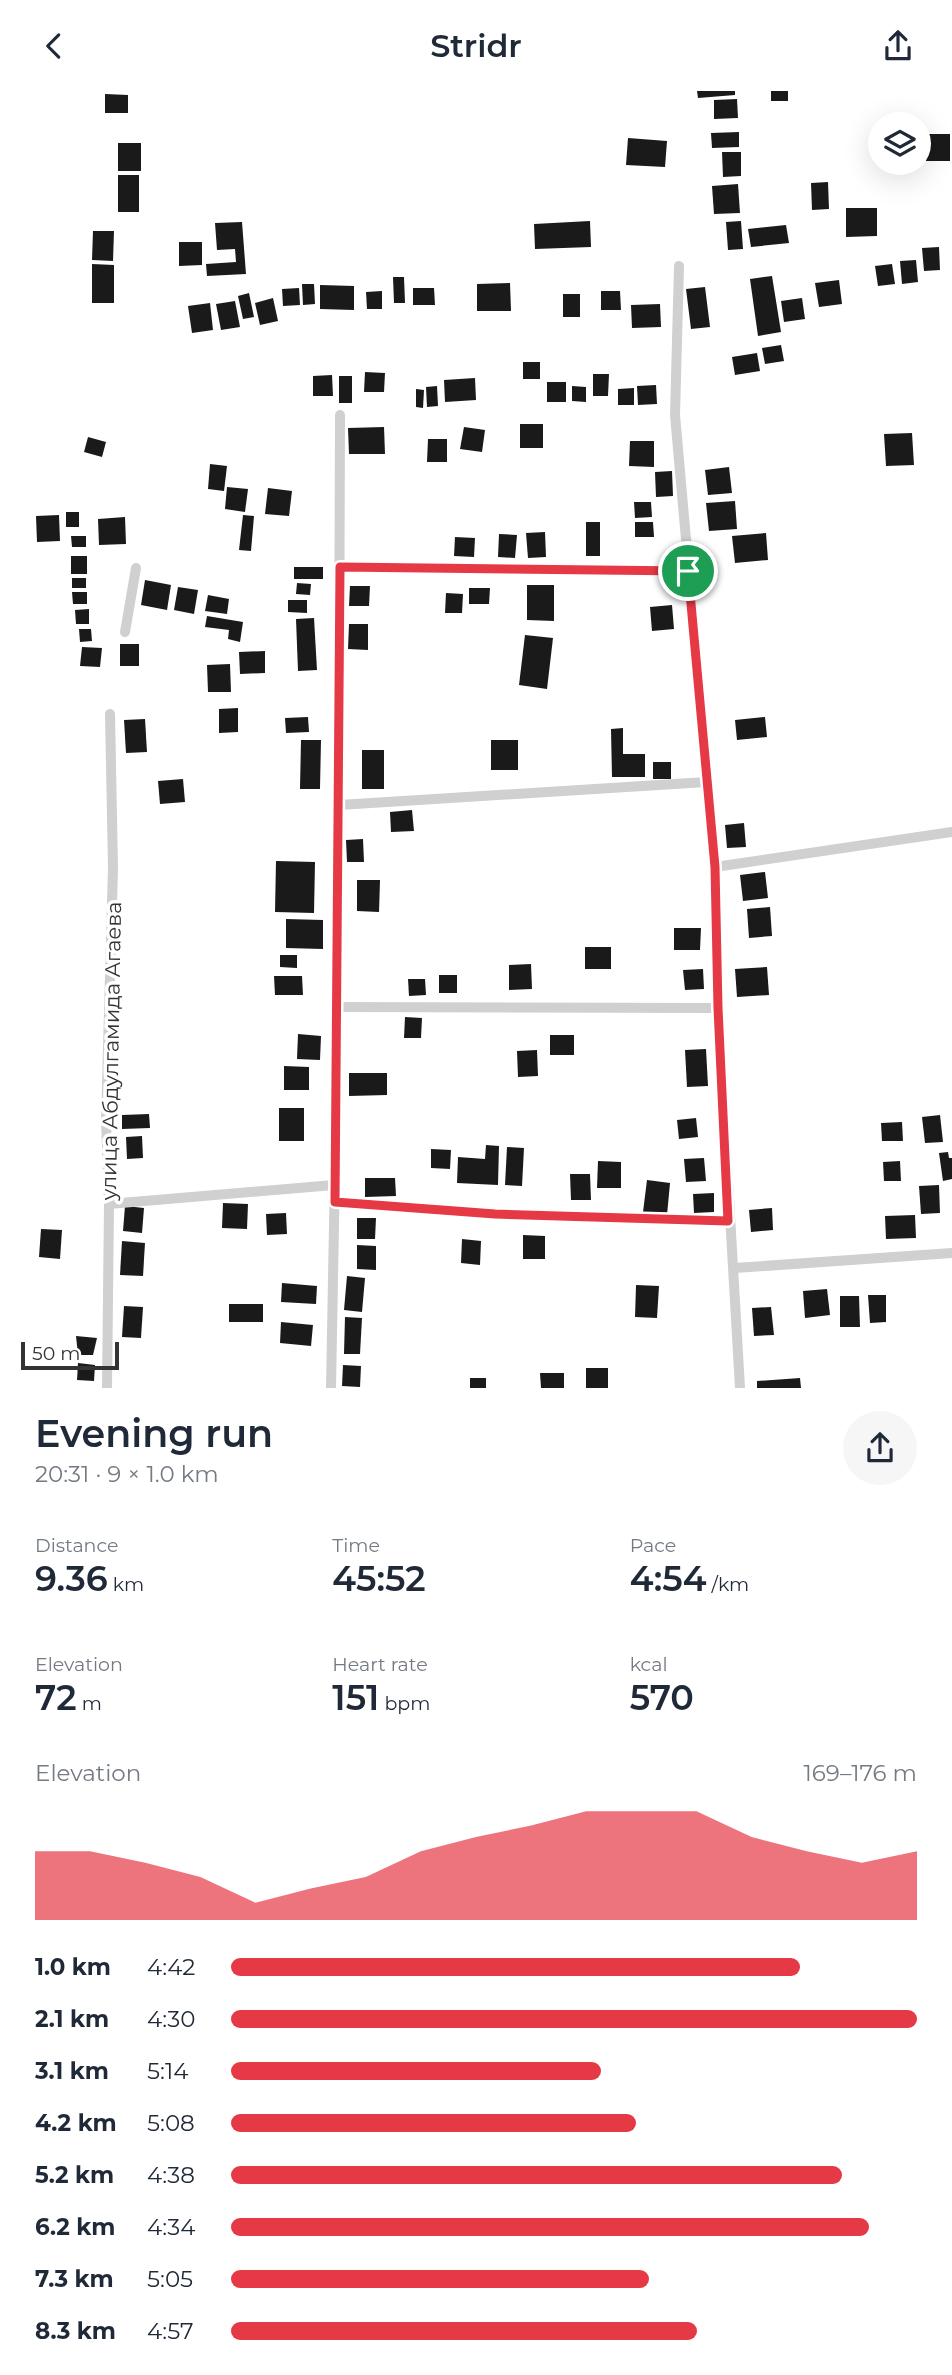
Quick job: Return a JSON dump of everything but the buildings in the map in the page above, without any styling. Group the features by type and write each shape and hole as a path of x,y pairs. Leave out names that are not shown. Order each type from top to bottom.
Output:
{"street":[{"path":"680,266 675,415 715,867 718,1008 728,1221 735,1268 740,1388"},
{"path":"331,1388 338,1007 340,415"},
{"path":"340,567 688,571"},
{"path":"125,632 136,568"},
{"name":"улица Абдулгамида Агаева","path":"107,1388 109,1204 106,1120 113,868 110,714"},
{"path":"339,804 706,782"},
{"path":"715,867 952,832"},
{"path":"338,1007 718,1008"},
{"path":"109,1204 334,1185"},
{"path":"335,1202 495,1214 728,1221"},
{"path":"735,1268 952,1253"}],"route":[{"path":"340,567 688,571 715,867 718,1008 728,1221 495,1214 335,1202 340,567"}]}
